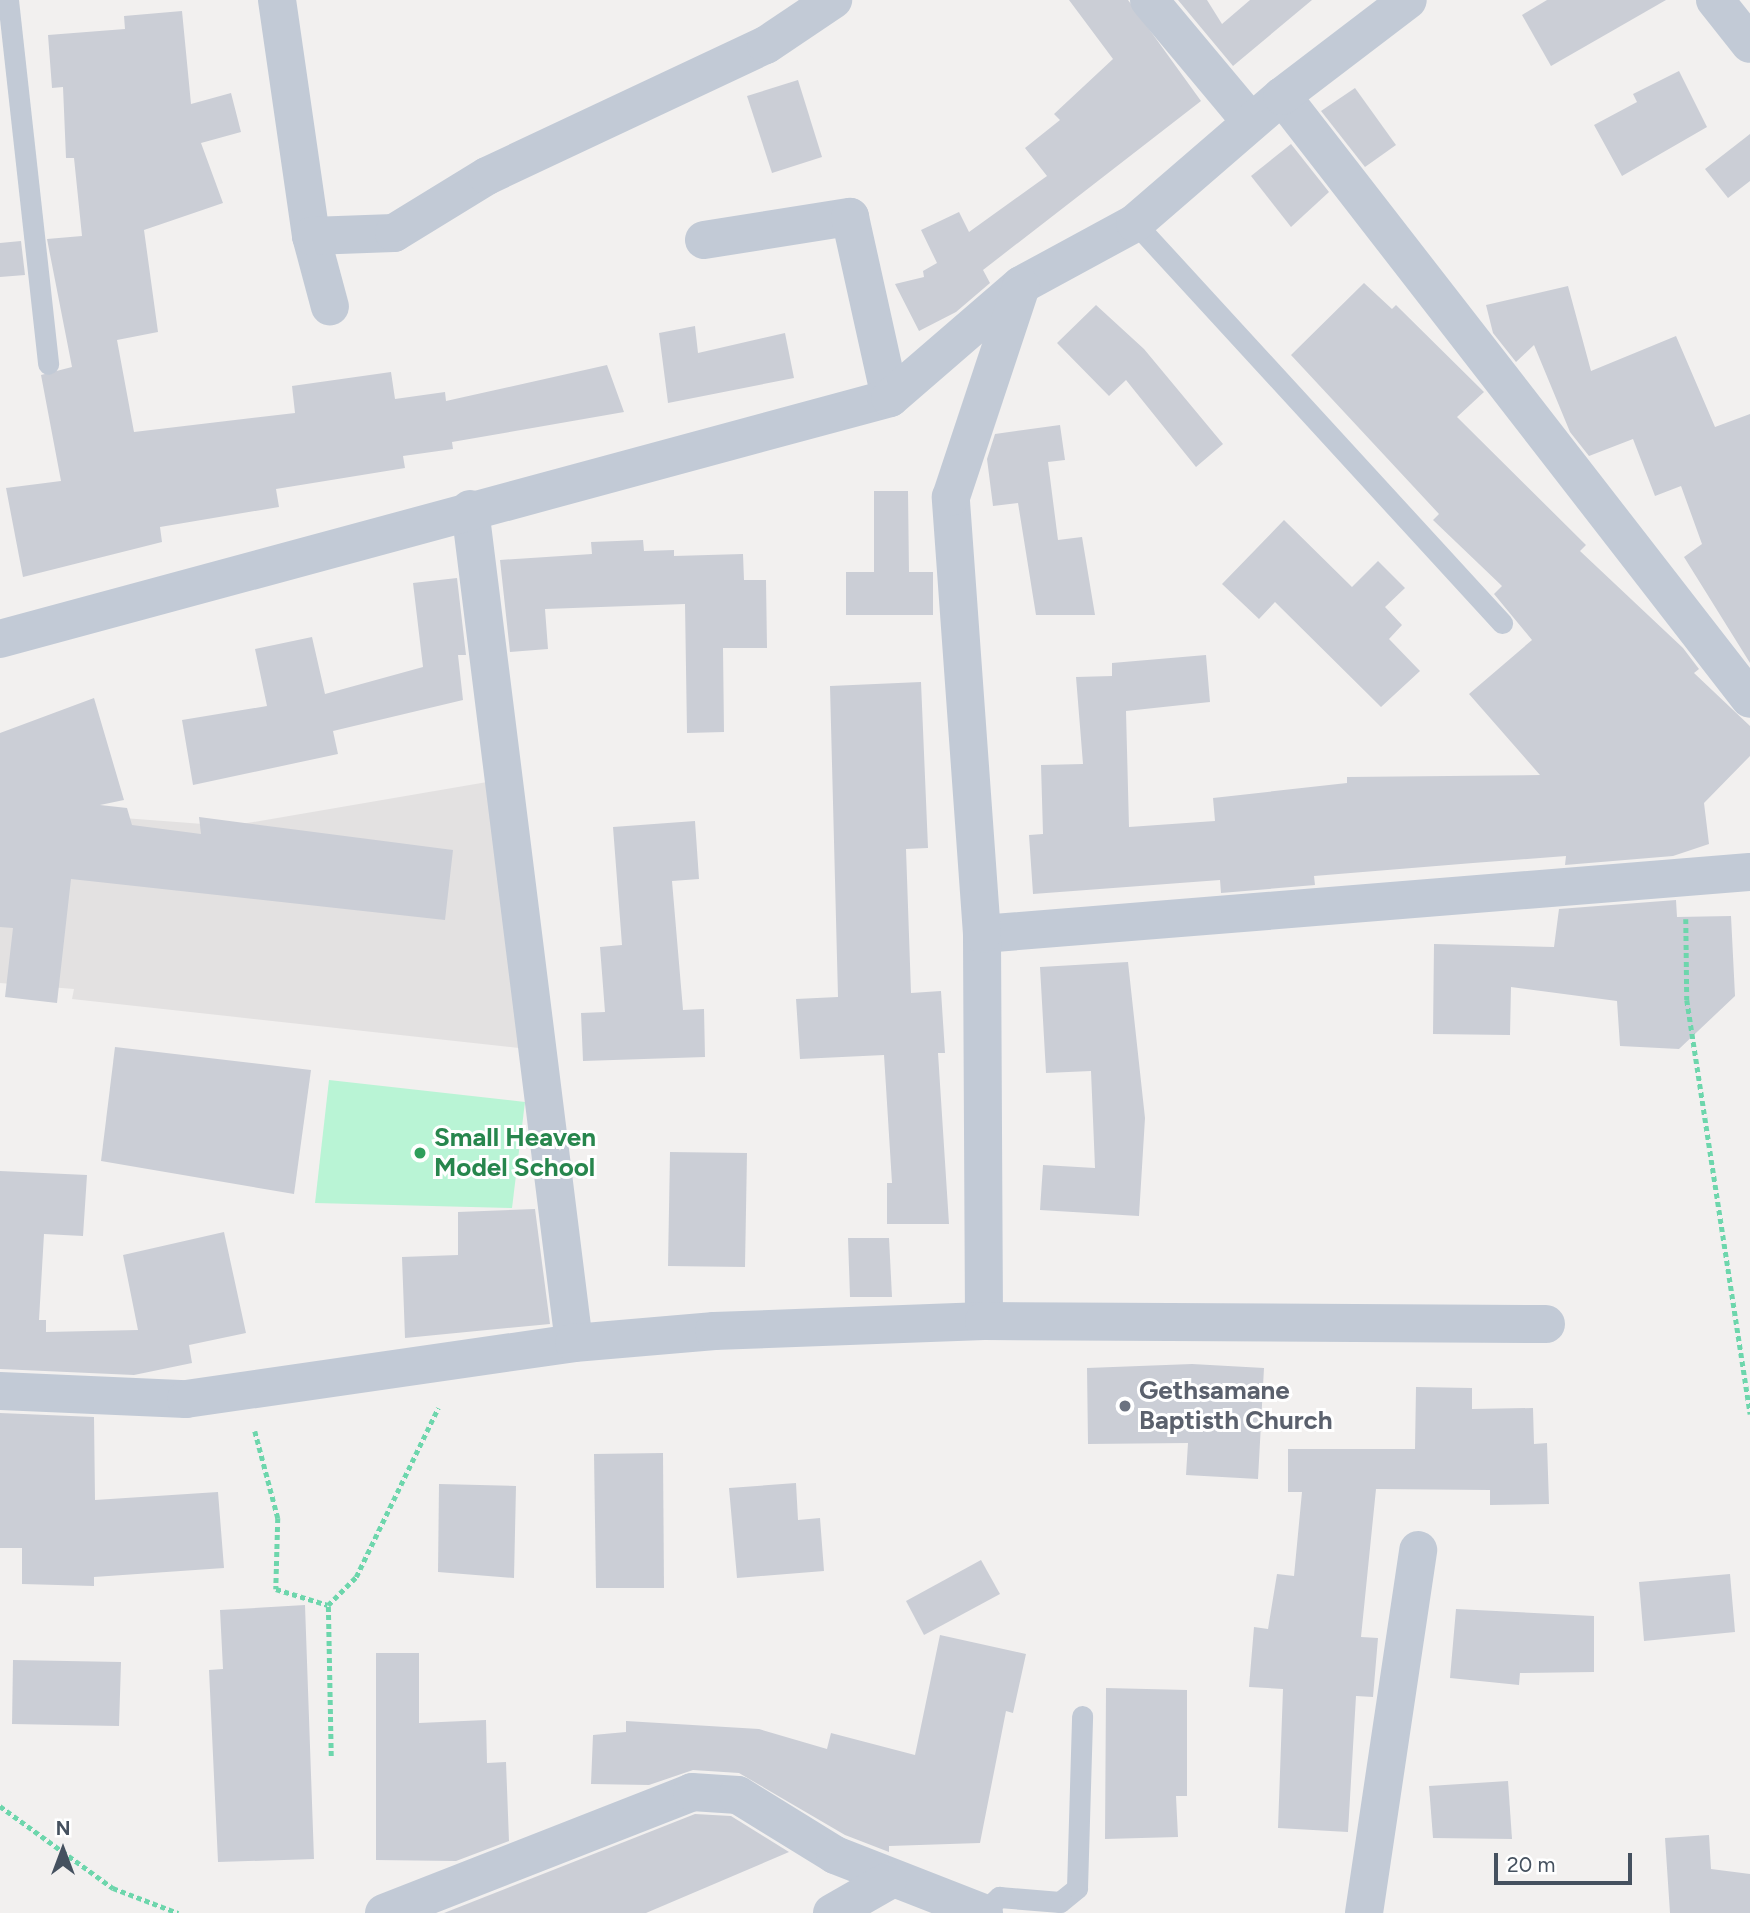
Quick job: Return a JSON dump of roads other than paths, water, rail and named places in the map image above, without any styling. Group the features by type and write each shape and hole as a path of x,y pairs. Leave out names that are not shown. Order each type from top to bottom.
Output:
{"street":[{"path":"277,0 311,236 330,307"},
{"path":"311,236 394,233 487,176 766,44 833,0"},
{"path":"1149,0 1251,122"},
{"path":"0,639 470,509 890,398 1021,285 1135,223 1282,96 1408,0"},
{"path":"1715,0 1750,44"},
{"path":"1282,96 1750,699"},
{"path":"704,240 850,217 890,398"},
{"path":"984,1321 982,934 951,497 1021,285"},
{"path":"470,509 574,1343"},
{"path":"982,934 1750,872"},
{"path":"0,1391 186,1399 464,1361 574,1343 984,1321 1546,1324"},
{"path":"1364,1913 1418,1550"},
{"path":"384,1913 692,1793 738,1795 888,1881 984,1912"},
{"path":"832,1913 888,1881"}],"lane":[{"path":"8,0 48,364"},
{"path":"1135,223 1502,623"},
{"path":"984,1912 999,1897 1060,1902 1077,1888 1082,1716"}],"place":[{"name":"Small Heaven Model School","path":"420,1153"},
{"name":"Gethsamane Baptisth Church","path":"1125,1406"}]}
